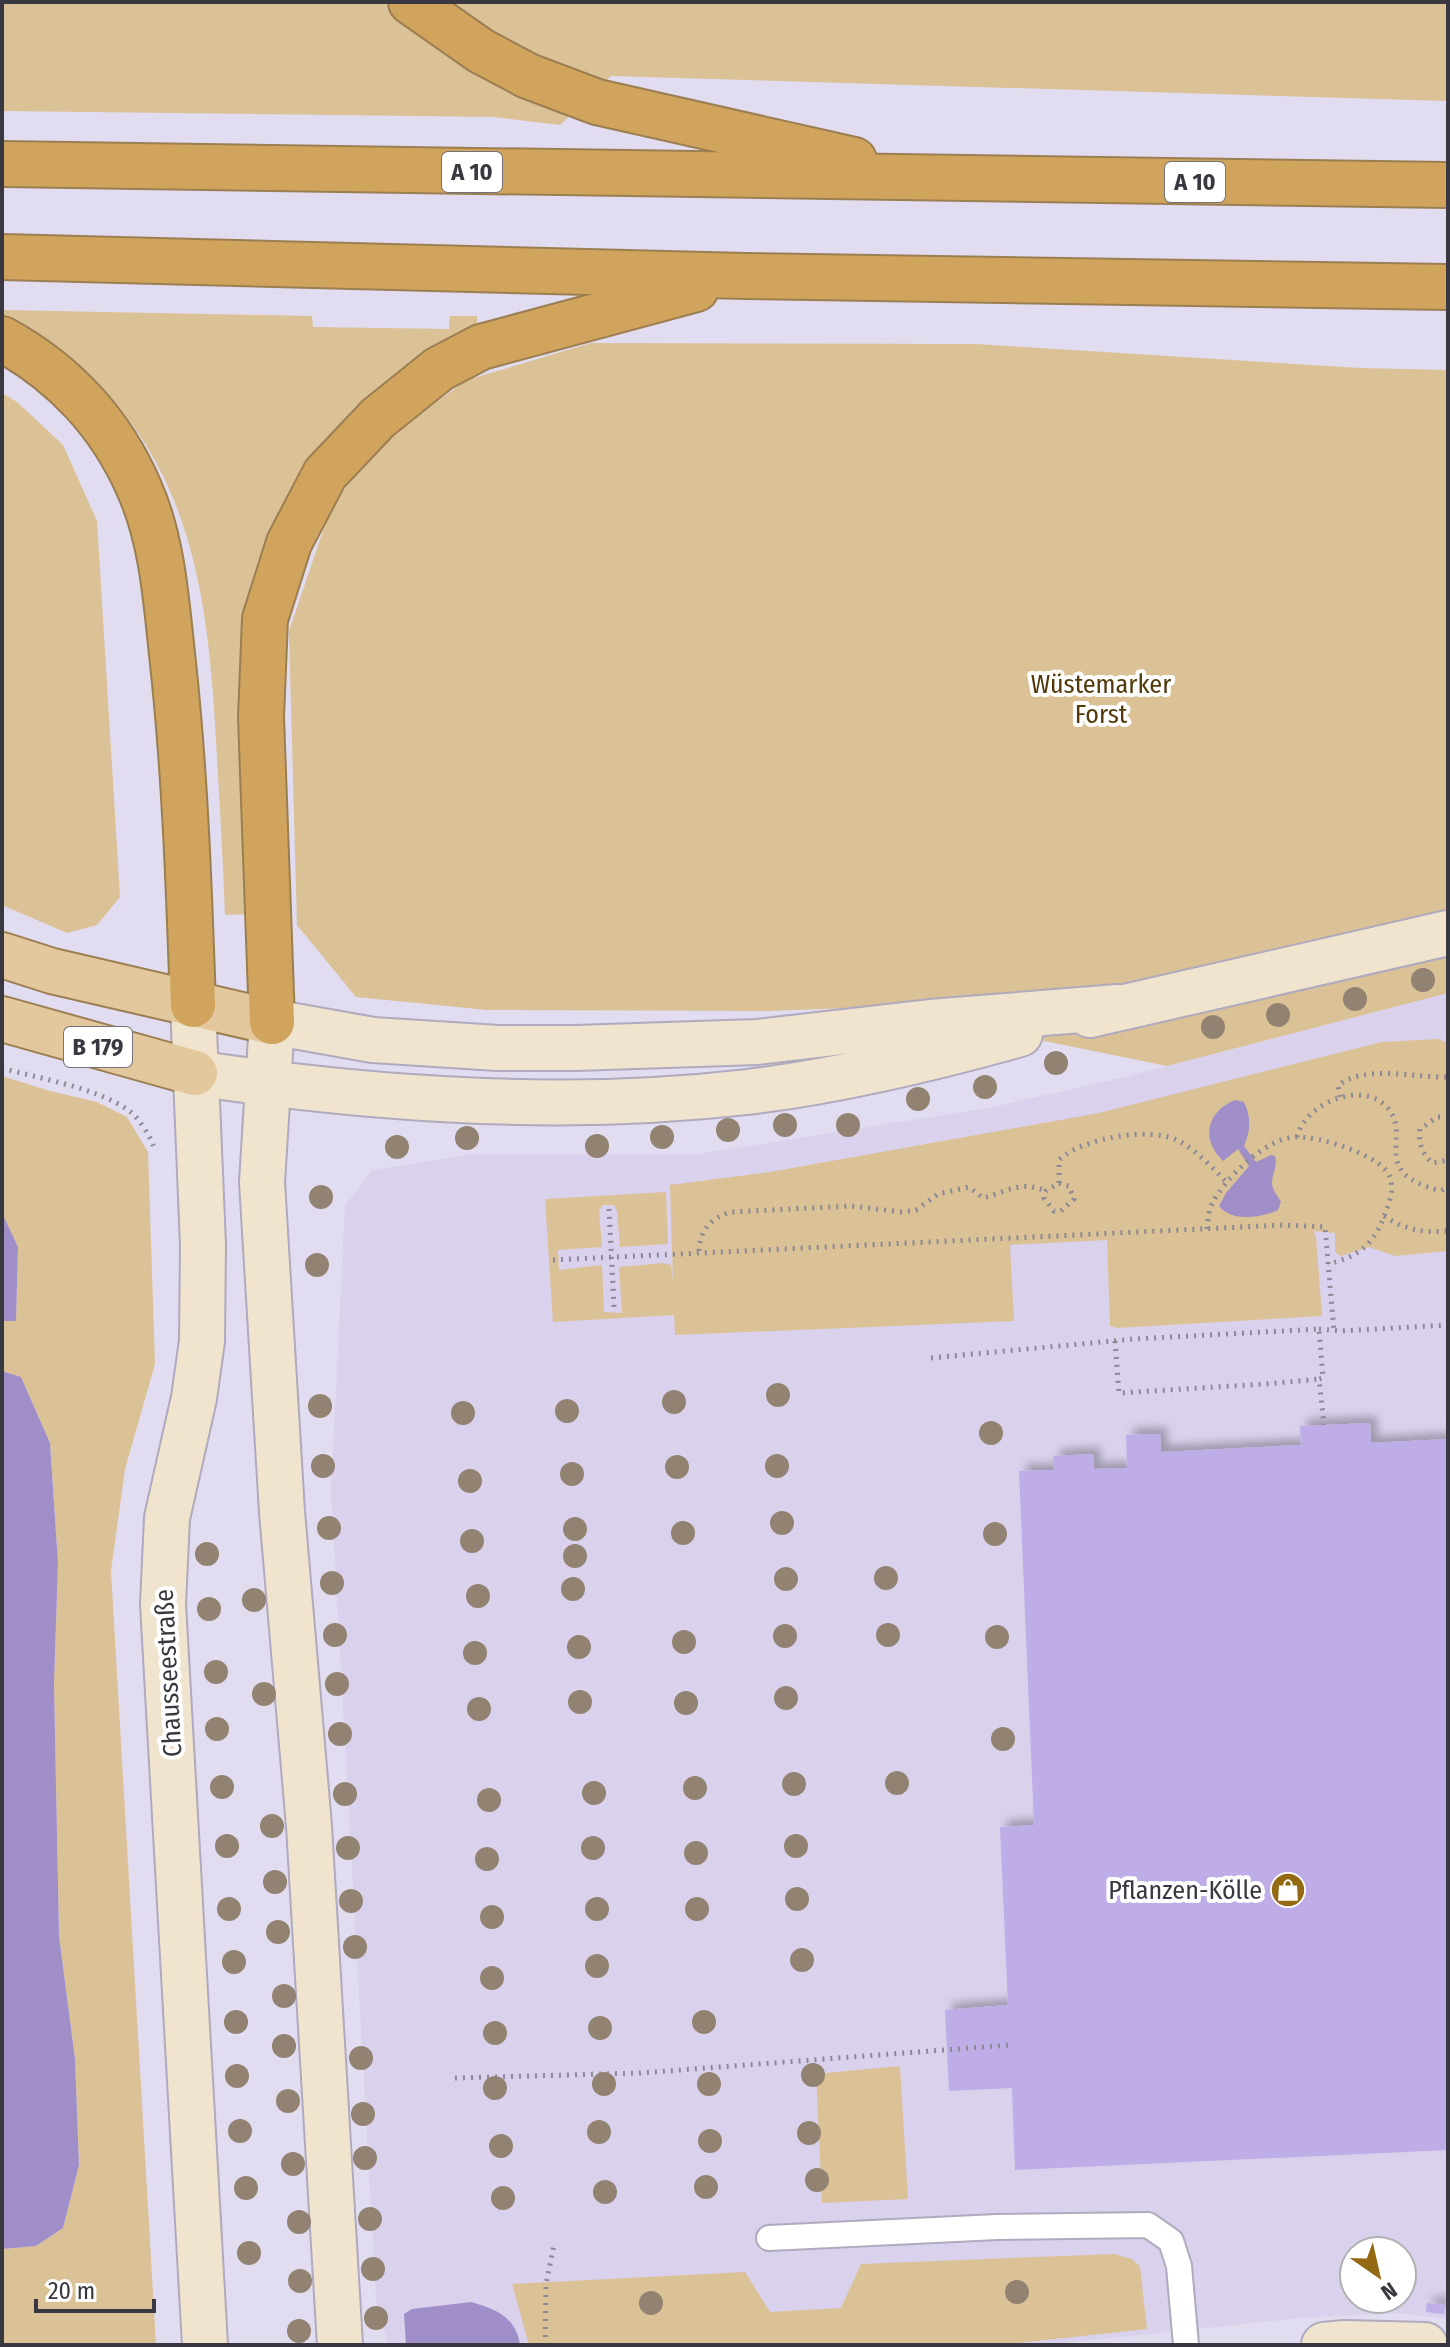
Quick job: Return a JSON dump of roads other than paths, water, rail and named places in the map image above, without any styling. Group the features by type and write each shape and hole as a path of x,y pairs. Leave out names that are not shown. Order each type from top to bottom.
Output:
{"highway":[{"path":"411,2 481,51 528,76 597,102 942,179"},
{"name":"A 10","path":"2,164 1448,185"},
{"path":"2,257 746,276 1448,287"},
{"path":"272,1022 261,717 265,619 289,543 325,474 378,418 439,369 481,347 746,276"},
{"path":"2,339 61,379 90,408 115,442 139,488 155,537 166,596 177,697 193,1005"}],"main road":[{"name":"B 179","path":"2,955 52,971 272,1022"},
{"name":"B 179","path":"2,1019 195,1073"}],"street":[{"path":"195,1073 416,1099 579,1101 717,1095 834,1078 951,1054 1118,1007 1448,933"},
{"name":"Chausseestraße","path":"193,1005 203,1245 202,1341 194,1398 167,1518 163,1604 205,2345"},
{"path":"340,2345 309,1826 282,1512 263,1198 272,1022 373,1040 498,1048 576,1048 757,1042 930,1022 1118,1007"},
{"path":"1324,2345 1425,2345"}],"lane":[{"path":"769,2238 997,2227 1148,2225 1171,2241 1175,2253 1179,2266 1186,2345"}],"place":[{"name":"Pflanzen-Kölle","path":"1288,1890"}],"park label":[{"name":"Wüstemarker Forst","path":"1101,699"}]}
